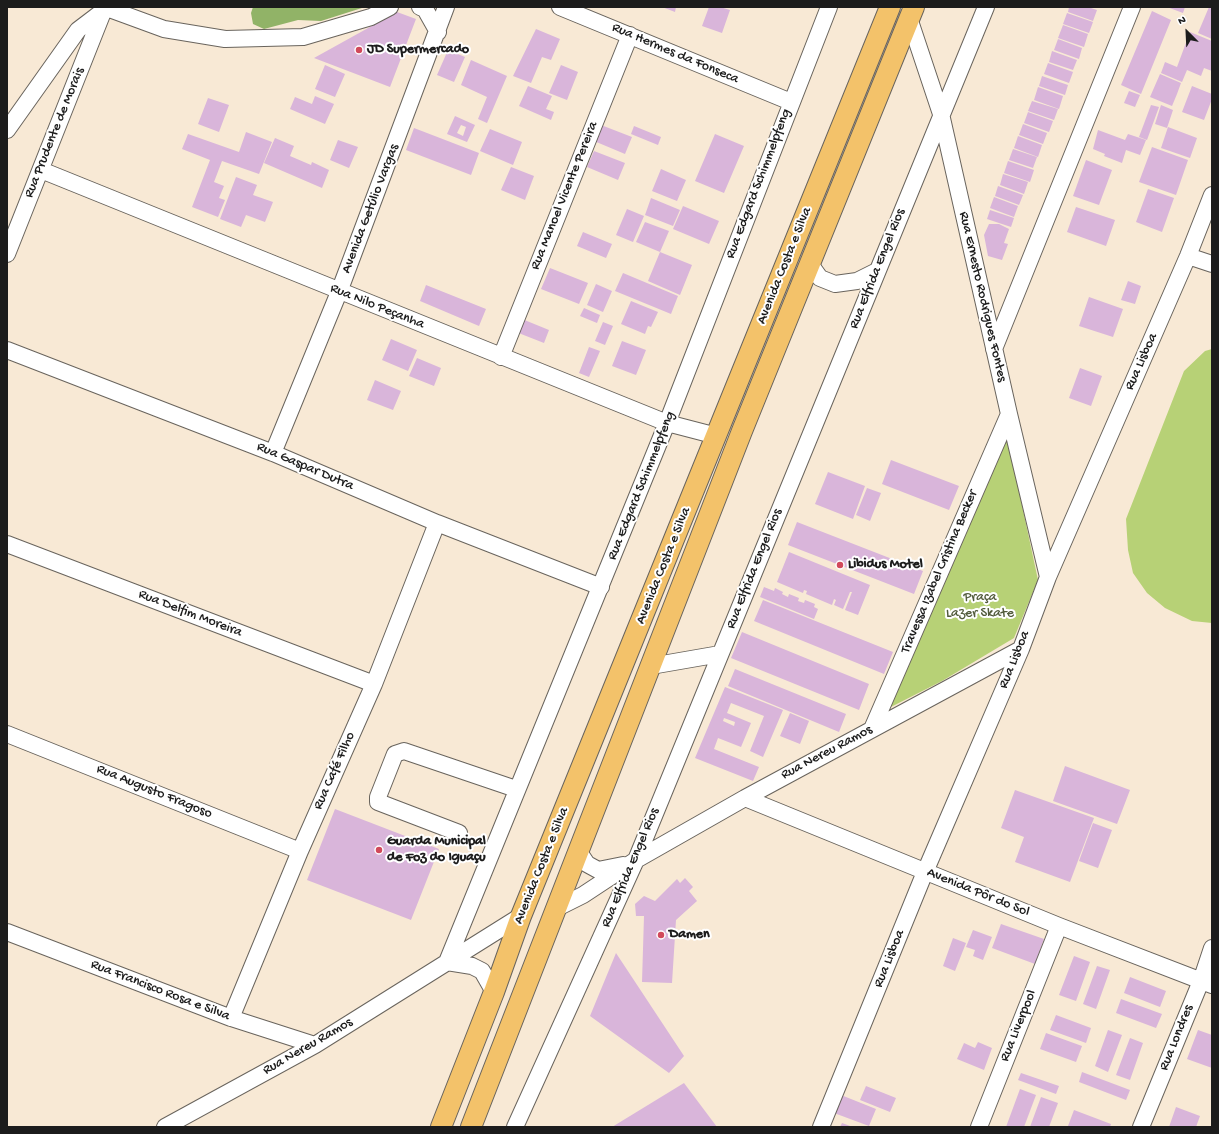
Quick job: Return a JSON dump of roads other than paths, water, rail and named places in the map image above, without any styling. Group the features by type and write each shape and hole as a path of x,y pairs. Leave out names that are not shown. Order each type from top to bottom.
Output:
{"main road":[{"name":"Avenida Costa e Silva","path":"441,1127 494,992 521,916 890,7"},
{"name":"Avenida Costa e Silva","path":"471,1127 742,431 912,12"}],"street":[{"path":"7,130 78,30 104,9 164,29 225,39 302,37 371,17 390,7"},
{"path":"420,7 425,9 438,32"},
{"name":"Avenida Getúlio Vargas","path":"273,454 339,292 438,32 446,7"},
{"name":"Rua Hermes da Fonseca","path":"560,7 630,34 791,102"},
{"name":"Rua Edgard Schimmelpfeng","path":"447,962 516,789 601,587 667,423 829,7"},
{"name":"Rua Elfrida Engel Rios","path":"515,1127 636,860 986,7"},
{"path":"994,349 1132,7"},
{"name":"Rua Prudente de Morais","path":"7,254 104,9"},
{"name":"Rua Ernesto Rodrigues Fontes","path":"912,12 941,114 1009,414 1048,577"},
{"name":"Rua Manoel Vicente Pereira","path":"501,357 630,34"},
{"name":"Rua Nilo Peçanha","path":"41,170 339,292 667,423 717,436"},
{"name":"Rua Lisboa","path":"821,1127 925,872 1021,649 1048,577 1188,256 1212,195"},
{"path":"1188,256 1212,264"},
{"path":"810,264 820,278 835,284 857,281 877,271"},
{"name":"Rua Gaspar Dutra","path":"7,350 273,454 437,523 601,587"},
{"name":"Travessa Izabel Cristina Becker","path":"872,729 1009,414"},
{"name":"Rua Café Filho","path":"231,1018 300,850 374,684 437,523"},
{"name":"Rua Delfim Moreira","path":"7,544 374,684"},
{"name":"Rua Nereu Ramos","path":"636,860 745,798 1021,649"},
{"path":"651,666 720,654"},
{"name":"Rua Augusto Fragoso","path":"7,734 300,850"},
{"path":"459,833 378,802 378,797 395,754 404,751 516,789"},
{"name":"Avenida Pôr do Sol","path":"745,798 1059,926 1206,983"},
{"path":"579,852 587,864 598,870 611,868 636,860"},
{"path":"557,908 583,896 636,860"},
{"name":"Rua Nereu Ramos","path":"165,1127 314,1045 521,916"},
{"name":"Rua Liverpool","path":"979,1127 1059,926"},
{"name":"Rua Francisco Rosa e Silva","path":"7,932 231,1018 314,1045"},
{"name":"Rua Londres","path":"1141,1127 1206,983 1212,948"},
{"path":"447,962 472,966 482,972 494,992"}],"place":[{"name":"JD Supermercado","path":"359,50"},
{"name":"Libidus Motel","path":"840,565"},
{"name":"Guarda Municipal de Foz do Iguaçu","path":"379,850"},
{"name":"Damen","path":"661,935"}],"park label":[{"name":"Praça Lazer Skate","path":"980,606"}]}
